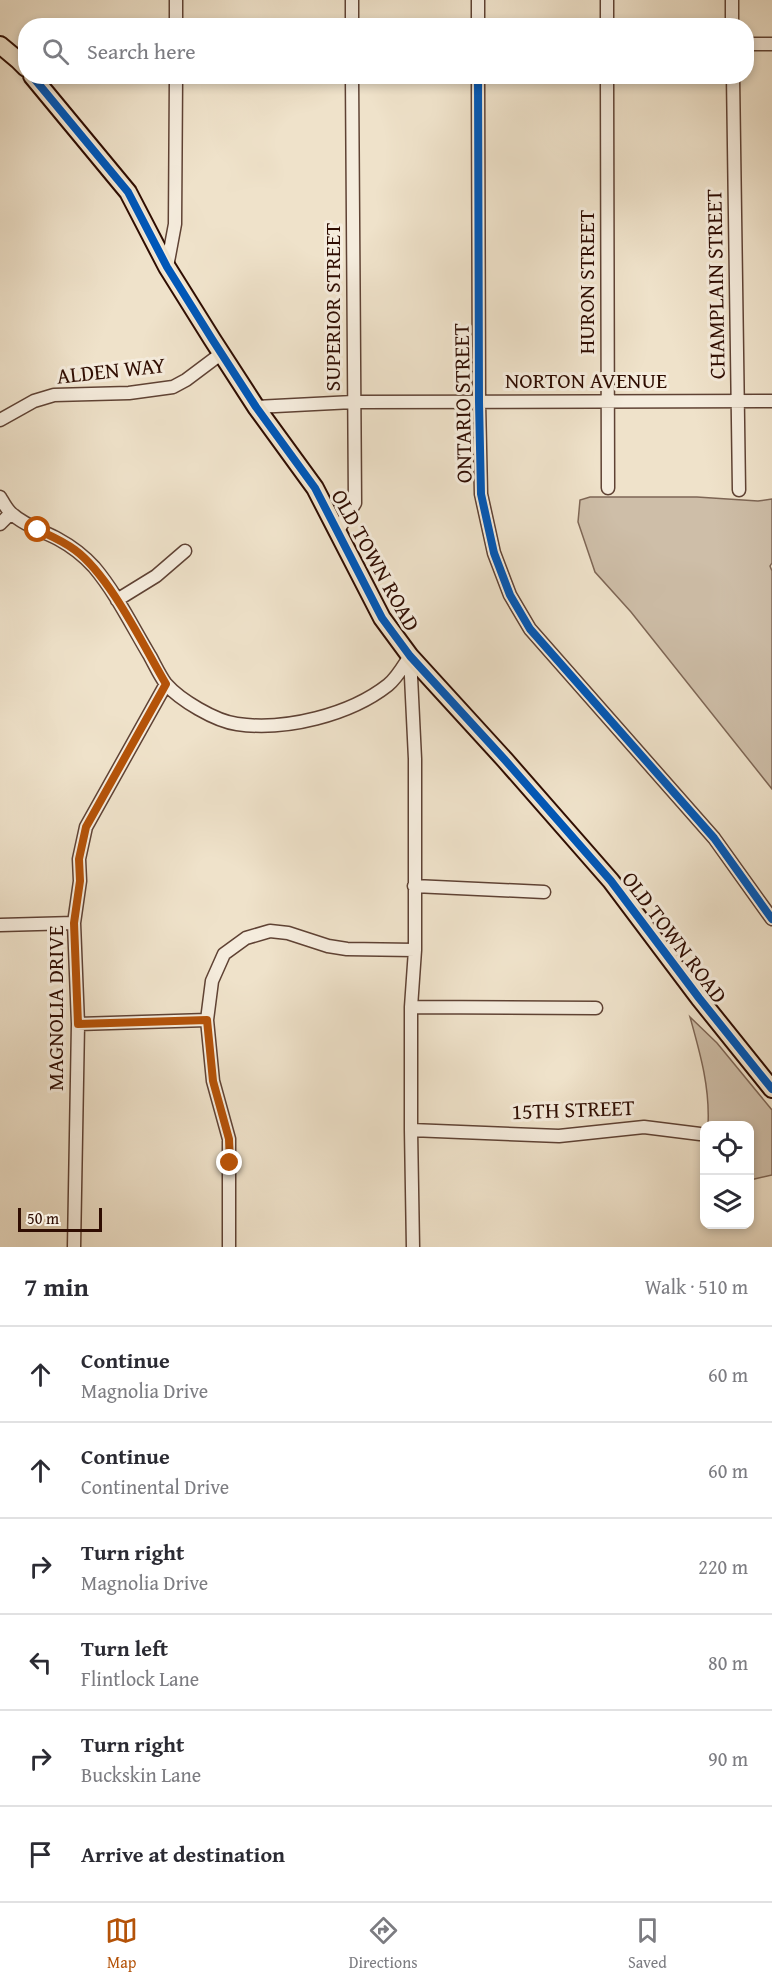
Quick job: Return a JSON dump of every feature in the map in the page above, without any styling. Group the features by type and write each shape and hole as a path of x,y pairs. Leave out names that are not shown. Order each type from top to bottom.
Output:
{"main road":[{"path":"0,45 18,60"},
{"name":"OLD TOWN ROAD","path":"39,84 128,192 167,267 212,339 256,407 315,488 382,618 410,656 611,881 699,998 772,1089"}],"street":[{"path":"176,0 176,18"},
{"path":"352,0 352,18"},
{"path":"478,0 478,18"},
{"path":"607,0 607,18"},
{"path":"732,0 732,18"},
{"path":"754,44 772,44"},
{"path":"167,267 175,224 176,84"},
{"name":"SUPERIOR STREET","path":"338,532 355,503 352,84"},
{"name":"ONTARIO STREET","path":"478,84 479,402 482,494 494,553 510,596 530,629 714,838 772,919"},
{"name":"HURON STREET","path":"607,84 608,488"},
{"name":"CHAMPLAIN STREET","path":"733,84 739,490"},
{"name":"ALDEN WAY","path":"0,420 34,401 54,395 129,393 173,387 222,353"},
{"name":"NORTON AVENUE","path":"256,407 353,402 772,401"},
{"path":"0,497 11,513 76,550 94,567 117,600 166,684 186,701 217,718 235,724 263,726 314,719 347,709 390,684 410,656"},
{"path":"0,524 11,513"},
{"path":"117,600 156,576 185,551"},
{"path":"410,656 416,759 415,951 411,1007 413,1247"},
{"name":"MAGNOLIA DRIVE","path":"74,1247 78,1024 74,923 80,881 79,859 86,827 166,684"},
{"path":"414,886 544,892"},
{"path":"0,925 74,923"},
{"path":"229,1247 229,1139 213,1081 207,1020 212,981 224,954 240,941 270,931 288,933 328,946 347,949 415,951"},
{"path":"411,1007 596,1008"},
{"path":"78,1024 207,1020"},
{"name":"15TH STREET","path":"411,1130 559,1136 644,1127 700,1134"}],"shaded area":[{"path":"590,497 697,497 758,501 772,499 772,563 770,566 772,571 772,789 631,612 595,572 578,522 580,500"},
{"path":"690,1017 717,1043 772,1110 772,1175 754,1179 754,1121 708,1121 706,1084"}],"cycle path":[{"path":"39,84 128,192 167,267 212,339 256,407 315,488 382,618 410,656 611,881 699,998 772,1089"},
{"path":"478,84 481,494 494,553 510,595 530,629 714,838 772,919"}],"route":[{"path":"38,530 76,550 94,567 117,600 166,684 86,827 79,859 80,881 74,923 78,1024 207,1020 213,1081 229,1139 230,1163"}]}
